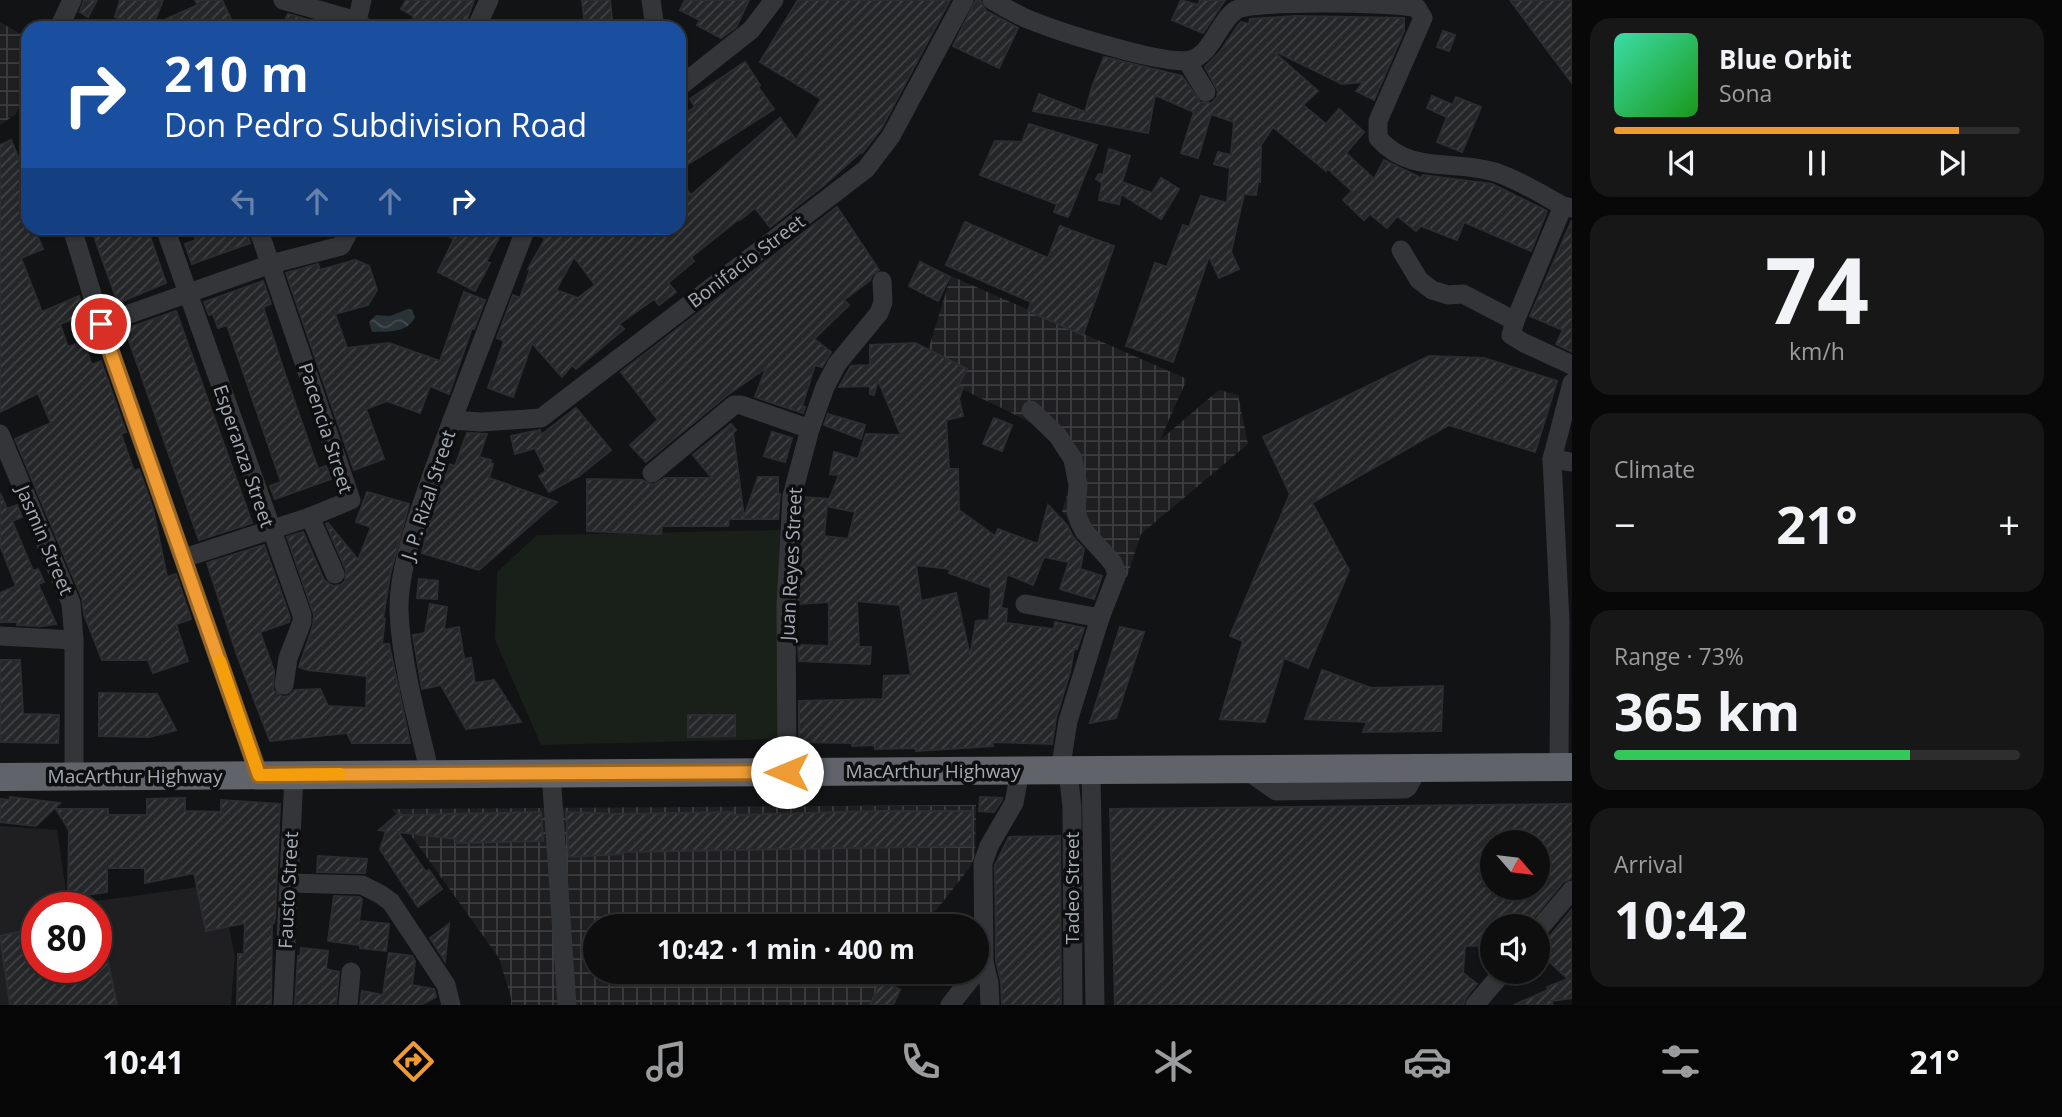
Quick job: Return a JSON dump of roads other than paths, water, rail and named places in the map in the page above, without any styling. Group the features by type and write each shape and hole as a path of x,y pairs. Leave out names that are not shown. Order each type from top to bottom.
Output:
{"highway":[{"name":"MacArthur Highway","path":"0,777 1566,767"}],"street":[{"path":"62,21 72,0"},
{"path":"283,0 351,21"},
{"path":"361,21 362,0"},
{"path":"479,21 489,0"},
{"path":"651,0 654,21"},
{"path":"686,81 751,30 775,0"},
{"name":"Bonifacio Street","path":"452,420 481,422 541,418 866,169 891,136 964,0"},
{"path":"992,0 1029,20 1140,55 1187,61 1199,56 1232,13 1244,6 1286,3 1417,8 1423,18 1378,121 1378,138 1389,150 1403,158 1426,165 1469,166 1497,173 1568,207 1511,335 1572,365"},
{"path":"1187,61 1206,92"},
{"path":"74,235 101,324 259,775"},
{"name":"Esperanza Street","path":"167,235 270,531 302,615 302,622 288,658 284,685"},
{"name":"Pacencia Street","path":"184,558 270,531 351,500 260,235"},
{"path":"101,324 271,264 341,246 348,235"},
{"name":"J. P. Rizal Street","path":"430,774 402,636 400,583 421,508 452,420 523,235"},
{"path":"1401,250 1419,280 1432,290 1448,295 1463,294 1515,321"},
{"name":"Juan Reyes Street","path":"787,772 786,606 792,496 810,429 825,387 837,364 879,313 883,302 882,281"},
{"path":"1566,767 1560,622 1562,460 1572,383"},
{"path":"652,473 734,405 741,405 810,429"},
{"path":"1031,410 1051,418 1076,469 1076,511 1079,521 1084,531 1115,567 1117,574 1100,618 1068,721 1095,1005"},
{"name":"Jasmin Street","path":"0,435 71,603 74,640 74,776"},
{"path":"310,517 335,574"},
{"path":"1025,604 1100,618"},
{"path":"0,636 74,640"},
{"path":"982,914 982,863 1014,803 1020,771"},
{"name":"Tadeo Street","path":"1073,771 1073,1005"},
{"path":"551,773 568,1005"},
{"name":"Fausto Street","path":"283,1005 294,775"},
{"path":"288,883 362,885 391,902 446,985 451,1005"},
{"path":"1550,916 1572,890"},
{"path":"348,1005 351,972"},
{"path":"989,983 990,1005"},
{"path":"950,1005 966,984"},
{"path":"1475,1005 1493,984"}],"water":[{"path":"412,310 415,317 407,326 402,329 372,332 369,322 376,315 390,316"}]}
